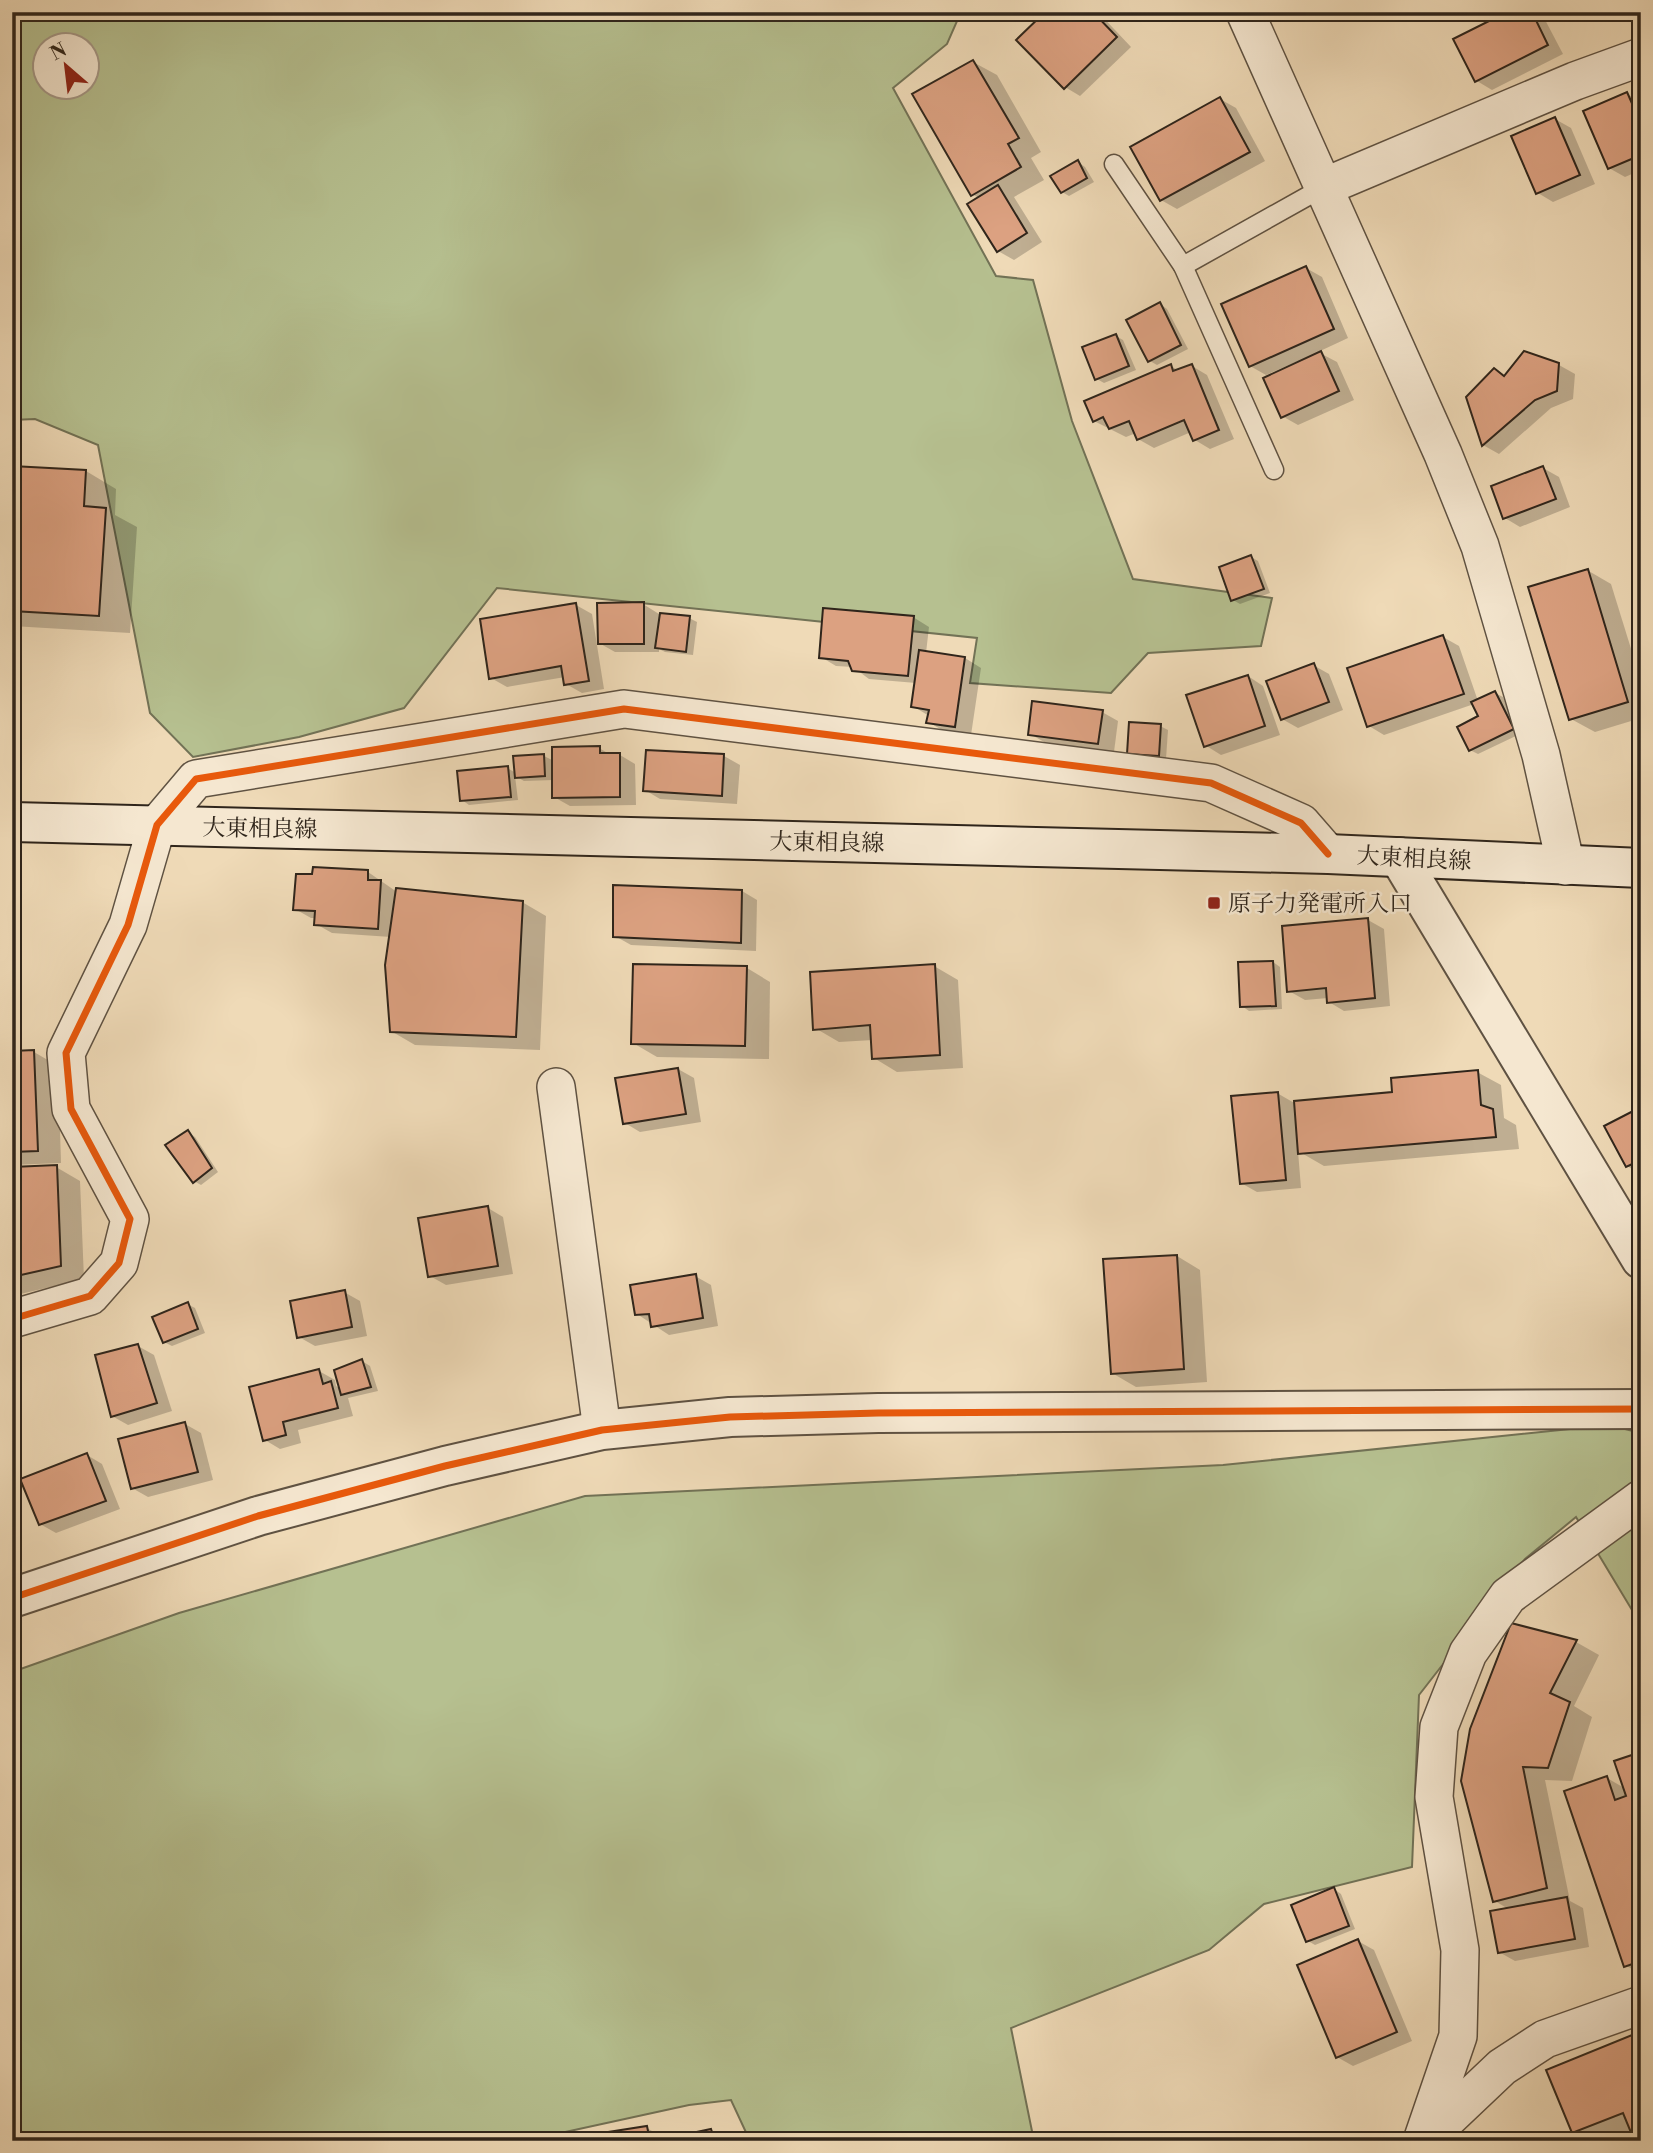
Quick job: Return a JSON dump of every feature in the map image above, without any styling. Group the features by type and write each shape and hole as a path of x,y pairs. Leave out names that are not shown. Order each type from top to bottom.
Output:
{"street":[{"path":"1245,12 1443,454 1480,546 1541,755 1566,866"},
{"path":"1324,187 1575,81 1641,57"},
{"path":"12,1319 90,1296 119,1263 130,1219 71,1109 66,1053 128,925 157,825 196,779 624,709 1211,783 1301,823 1328,854"},
{"name":"大東相良線","path":"12,822 1328,854 1641,868"},
{"path":"1399,857 1641,1259"},
{"path":"556,1087 601,1430"},
{"path":"12,1598 258,1516 444,1466 601,1430 730,1417 878,1413 1641,1409"},
{"path":"1423,2141 1458,2036 1460,1950 1434,1797 1439,1727 1468,1653 1508,1596 1641,1499"},
{"path":"1423,2141 1502,2067 1545,2039 1641,2006"}],"lane":[{"path":"1114,164 1183,266 1274,470"},
{"path":"1183,266 1324,187"}],"green space":[{"path":"12,12 961,12 947,44 893,88 996,276 1033,280 1072,421 1133,579 1272,598 1261,646 1148,653 1111,693 970,683 977,638 497,588 404,708 299,737 193,757 150,713 98,445 35,419 12,420"},
{"path":"1609,1425 1641,1433 1641,1625 1576,1517 1525,1559 1419,1695 1412,1867 1264,1904 1209,1950 1011,2028 1034,2141 750,2141 731,2100 689,2105 524,2141 12,2141 12,1672 179,1613 585,1496 1223,1465"}],"building":[{"path":"1045,12 1093,12 1117,37 1064,89 1016,40"},
{"path":"1507,12 1532,12 1548,45 1475,82 1453,39"},
{"path":"973,60 1019,138 1008,144 1021,167 971,196 912,94"},
{"path":"1627,92 1641,124 1641,155 1608,169 1583,111"},
{"path":"1220,97 1250,152 1160,201 1130,147"},
{"path":"1555,117 1580,175 1536,194 1511,136"},
{"path":"1078,160 1087,178 1061,193 1050,176"},
{"path":"998,185 1027,233 997,252 967,204"},
{"path":"1306,266 1334,329 1249,367 1221,304"},
{"path":"1160,302 1181,345 1148,362 1126,320"},
{"path":"1116,334 1129,366 1095,380 1082,347"},
{"path":"1321,351 1339,391 1281,418 1263,378"},
{"path":"1524,351 1559,363 1557,391 1535,400 1482,446 1466,397 1494,368 1504,376"},
{"path":"1171,364 1173,371 1192,364 1219,430 1193,441 1184,420 1137,440 1129,421 1109,429 1103,417 1093,422 1084,401"},
{"path":"12,466 86,470 84,506 106,508 99,616 12,611"},
{"path":"1543,466 1556,499 1503,519 1491,486"},
{"path":"1251,555 1264,589 1231,601 1219,567"},
{"path":"1588,569 1628,702 1569,720 1528,587"},
{"path":"644,602 644,644 598,644 597,603"},
{"path":"576,603 589,681 564,685 561,666 489,679 480,619"},
{"path":"823,608 914,616 908,676 852,671 848,661 819,658"},
{"path":"660,613 690,616 686,652 655,648"},
{"path":"1443,635 1464,694 1367,727 1347,668"},
{"path":"919,650 965,657 955,727 926,723 929,710 911,707"},
{"path":"1314,663 1329,702 1281,720 1266,681"},
{"path":"1248,675 1265,726 1204,747 1186,695"},
{"path":"1495,691 1514,729 1469,751 1457,727 1478,716 1471,702"},
{"path":"1032,701 1103,710 1098,744 1028,735"},
{"path":"1129,722 1161,724 1159,756 1127,754"},
{"path":"600,746 600,753 620,753 620,797 552,798 552,747"},
{"path":"646,750 724,754 722,796 643,791"},
{"path":"544,754 545,776 515,778 513,756"},
{"path":"508,766 511,797 460,801 457,771"},
{"path":"313,867 368,870 368,880 381,880 378,929 314,925 315,911 293,910 296,874 312,874"},
{"path":"613,885 742,890 741,943 613,937"},
{"path":"396,888 523,901 516,1037 390,1032 385,965"},
{"path":"1368,918 1375,998 1327,1003 1326,988 1287,992 1282,926"},
{"path":"1273,961 1276,1006 1240,1007 1238,962"},
{"path":"633,964 747,966 745,1046 631,1044"},
{"path":"935,964 940,1055 872,1059 870,1025 813,1030 810,972"},
{"path":"34,1050 38,1151 12,1152 12,1051"},
{"path":"678,1068 686,1114 623,1124 615,1078"},
{"path":"1478,1070 1481,1105 1493,1109 1496,1137 1298,1154 1294,1101 1392,1092 1391,1078"},
{"path":"1278,1092 1286,1180 1240,1184 1231,1096"},
{"path":"1641,1107 1641,1160 1626,1167 1604,1126"},
{"path":"188,1130 212,1168 193,1183 165,1145"},
{"path":"57,1165 61,1266 12,1277 12,1167"},
{"path":"488,1206 498,1266 428,1277 418,1218"},
{"path":"1177,1255 1184,1369 1111,1374 1103,1259"},
{"path":"696,1274 703,1318 651,1327 649,1314 635,1315 630,1285"},
{"path":"345,1290 352,1327 297,1338 290,1301"},
{"path":"188,1302 198,1329 163,1343 152,1317"},
{"path":"138,1344 157,1403 111,1417 95,1355"},
{"path":"362,1359 371,1387 341,1395 334,1370"},
{"path":"319,1369 323,1384 331,1381 338,1408 283,1422 286,1435 263,1441 249,1387"},
{"path":"185,1422 198,1472 131,1489 118,1439"},
{"path":"87,1453 106,1501 39,1525 20,1479"},
{"path":"1511,1623 1577,1640 1550,1693 1570,1702 1548,1768 1523,1767 1547,1888 1493,1902 1461,1781 1470,1729"},
{"path":"1641,1752 1641,1961 1624,1967 1564,1791 1607,1776 1615,1800 1626,1796 1614,1761"},
{"path":"1334,1887 1349,1926 1306,1942 1291,1905"},
{"path":"1567,1897 1575,1939 1498,1953 1490,1911"},
{"path":"1358,1939 1397,2032 1336,2058 1297,1965"},
{"path":"1637,2033 1641,2043 1641,2131 1632,2135 1623,2113 1572,2133 1546,2070"},
{"path":"647,2126 650,2141 598,2141 595,2134"},
{"path":"711,2129 715,2141 654,2141"}],"cycle path":[{"path":"12,1319 90,1296 119,1263 130,1219 71,1109 66,1053 128,925 157,825 196,779 624,709 1211,783 1301,823 1328,854"},
{"path":"12,1598 258,1516 445,1466 602,1430 730,1417 878,1413 1641,1409"}],"place":[{"name":"原子力発電所入口","path":"1214,903"}]}
